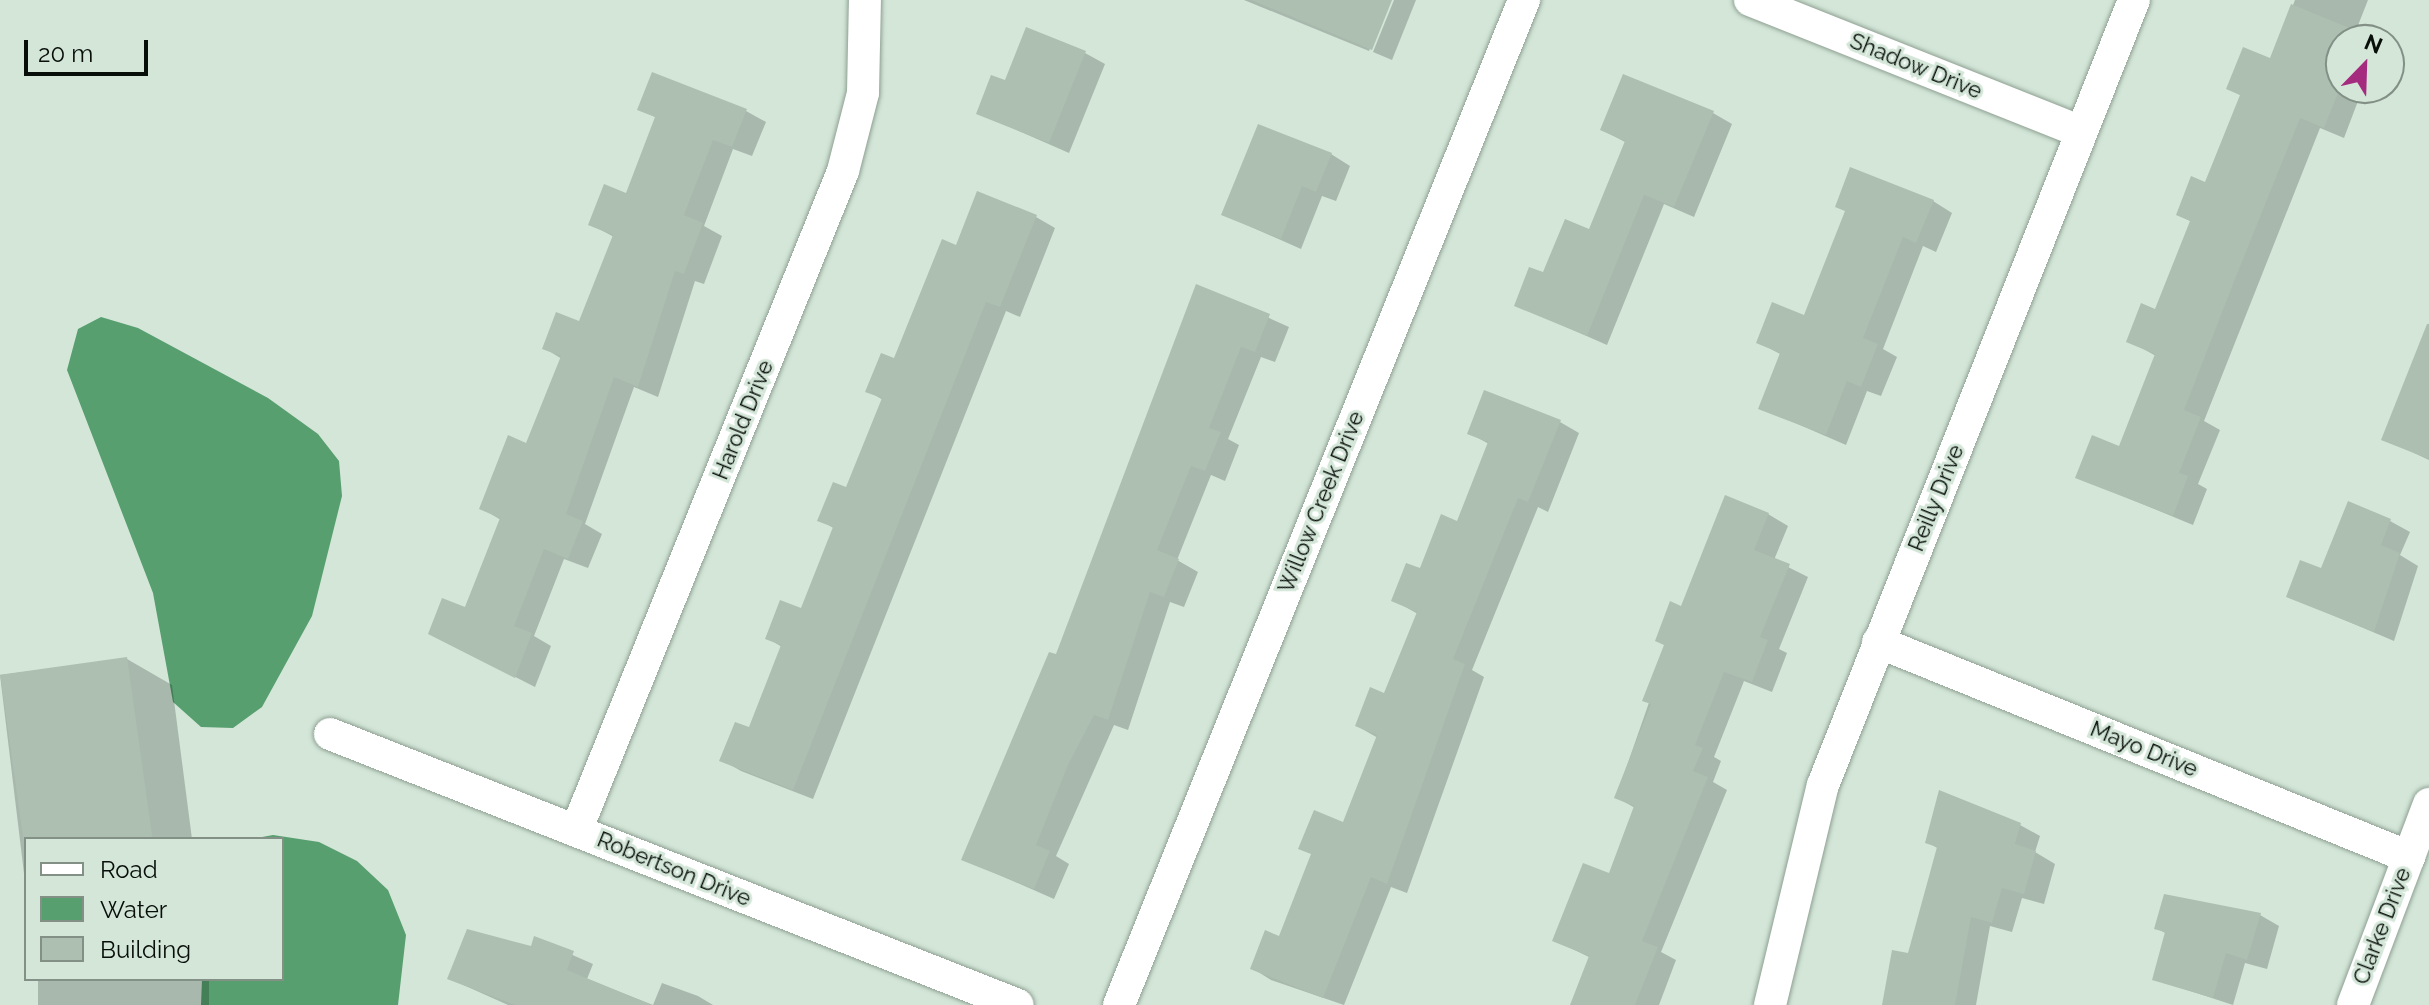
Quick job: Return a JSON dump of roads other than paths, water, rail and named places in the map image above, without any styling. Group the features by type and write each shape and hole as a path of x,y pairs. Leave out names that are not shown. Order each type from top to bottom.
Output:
{"street":[{"name":"Harold Drive","path":"576,831 843,171 863,93 865,0"},
{"name":"Willow Creek Drive","path":"1119,1005 1524,0"},
{"name":"Shadow Drive","path":"1750,0 2081,132"},
{"name":"Reilly Drive","path":"1770,1005 1809,831 1878,642 2134,0"},
{"name":"Mayo Drive","path":"1878,642 2409,857"},
{"name":"Robertson Drive","path":"330,734 1018,1005"},
{"name":"Clarke Drive","path":"2353,1005 2429,804"}],"water":[{"path":"101,317 138,328 268,398 318,434 339,461 342,496 312,616 262,707 233,728 201,727 173,702 153,593 67,370 78,329"},
{"path":"273,835 319,842 357,861 388,890 406,935 398,1005 201,1005 202,981 284,981 284,837 262,837"}]}
